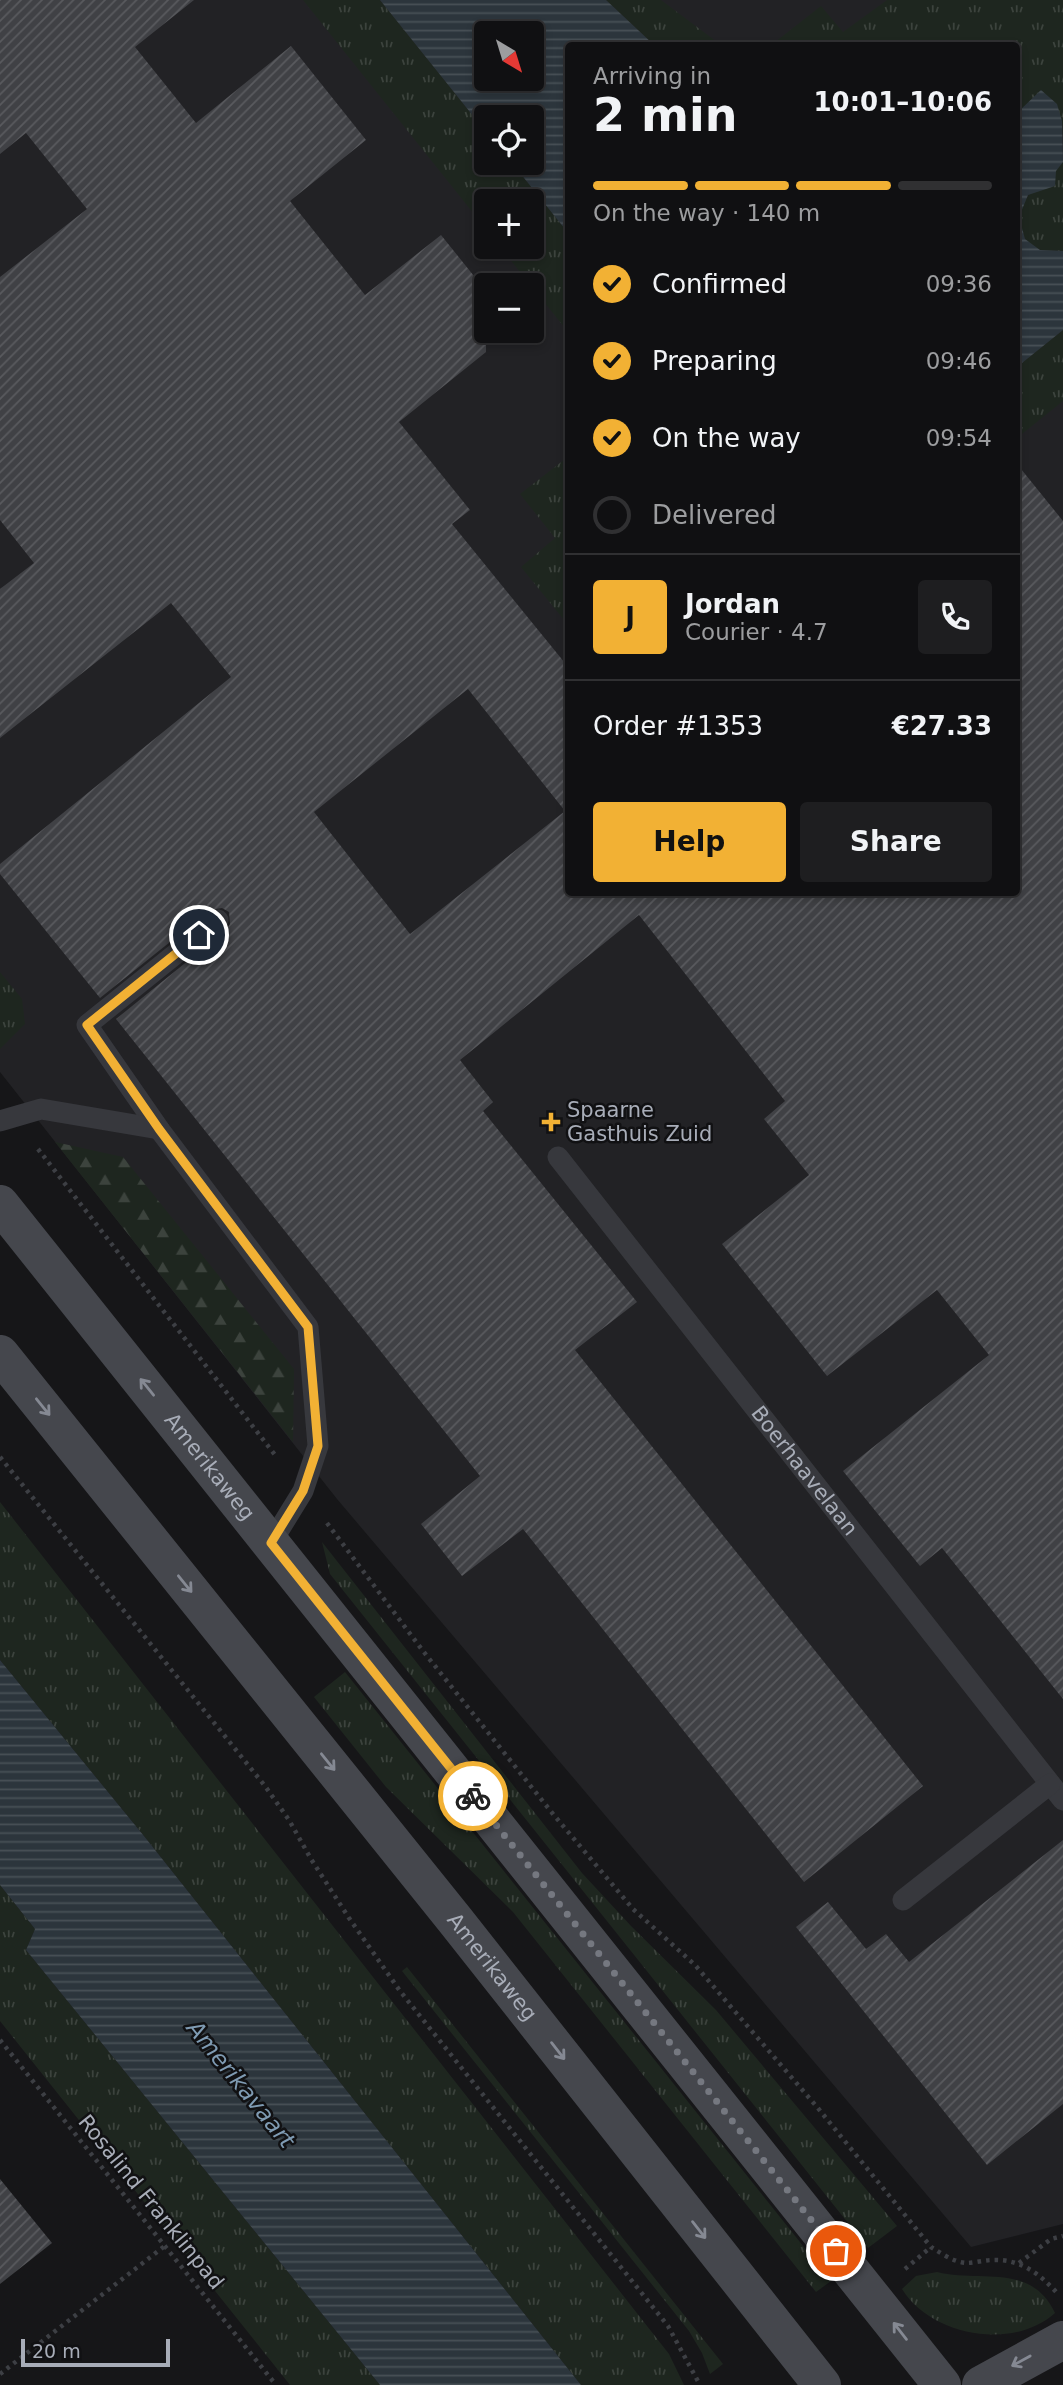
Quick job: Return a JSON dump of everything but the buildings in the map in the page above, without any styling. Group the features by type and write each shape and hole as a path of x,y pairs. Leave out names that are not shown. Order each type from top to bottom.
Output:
{"main road":[{"name":"Amerikaweg","path":"0,1204 942,2385"},
{"name":"Amerikaweg","path":"0,1354 456,1920 822,2385"},
{"path":"981,2385 1063,2340"}],"lane":[{"path":"218,920 87,1025 159,1129 308,1327 318,1446 303,1491 271,1543"},
{"path":"7,1119 41,1109 159,1129"},
{"name":"Boerhaavelaan","path":"558,1157 1057,1792 903,1900"}],"path":[{"path":"7,1119 303,1491 423,1651 553,1814 633,1909 695,1965 817,2107 931,2247 965,2263 995,2260 1019,2263 1042,2277 1063,2300"},
{"path":"0,1457 265,1786 289,1819 342,1909 400,1990 668,2326 700,2385"},
{"name":"Rosalind Franklinpad","path":"0,2040 276,2385"},
{"path":"1019,2263 1051,2239 1063,2236"},
{"path":"0,2374 166,2245"}],"shaded area":[{"name":"Spaarne Gasthuis Zuid","path":"0,0 1063,0 1063,2224 971,2247 337,1499 0,1072"}],"green space":[{"path":"303,0 380,0 474,117 474,175 522,175 533,189 474,189 474,214"},
{"path":"606,0 661,0 717,42 651,42"},
{"path":"887,0 1063,0 1063,139 1062,121 1041,91 1020,110 1020,42 775,42 821,6 843,32"},
{"path":"1063,162 1063,251 1041,250 1033,247 1023,235 1021,219 1024,203 1031,191"},
{"path":"544,203 565,229 565,328 544,302 544,273 521,273 510,259 544,259"},
{"path":"1063,330 1063,401 1020,436 1020,365"},
{"path":"565,459 565,621 521,567 555,538 520,494"},
{"path":"0,972 22,999 25,1024 0,1049"},
{"path":"55,1142 123,1157 294,1369 293,1442"},
{"path":"0,1502 669,2354 684,2385 581,2385 144,1836 0,1660"},
{"path":"322,1542 582,1873 716,2010 897,2226 868,2248 330,1574"},
{"path":"345,1672 831,2281 816,2292 513,1912 386,1787 314,1697"},
{"path":"0,1885 35,1929 26,1950 380,2385 290,2385 0,2021"},
{"path":"407,1967 723,2364 710,2374 689,2331 402,1971"},
{"path":"937,2272 1018,2281 1045,2297 1055,2313 1038,2325 1017,2332 974,2333 952,2327 932,2318 915,2305 902,2289 916,2276"}],"water":[{"path":"380,0 606,0 651,42 565,42 565,229 544,203 544,189 533,189 522,175 544,175 544,105 474,105 474,117"},
{"path":"1041,90 1057,104 1062,121 1063,162 1056,171 1055,186 1028,195 1020,215 1020,110"},
{"path":"1020,221 1025,239 1040,250 1063,251 1063,330 1020,365"},
{"name":"Amerikavaart","path":"0,1660 144,1836 581,2385 380,2385 26,1950 35,1929 0,1885"}],"way so far":[{"path":"473,1796 836,2251"}],"place":[{"name":"Spaarne Gasthuis Zuid","path":"551,1122"}],"route":[{"path":"199,935 87,1025 159,1129 308,1327 318,1446 303,1491 271,1543 473,1796"}]}
